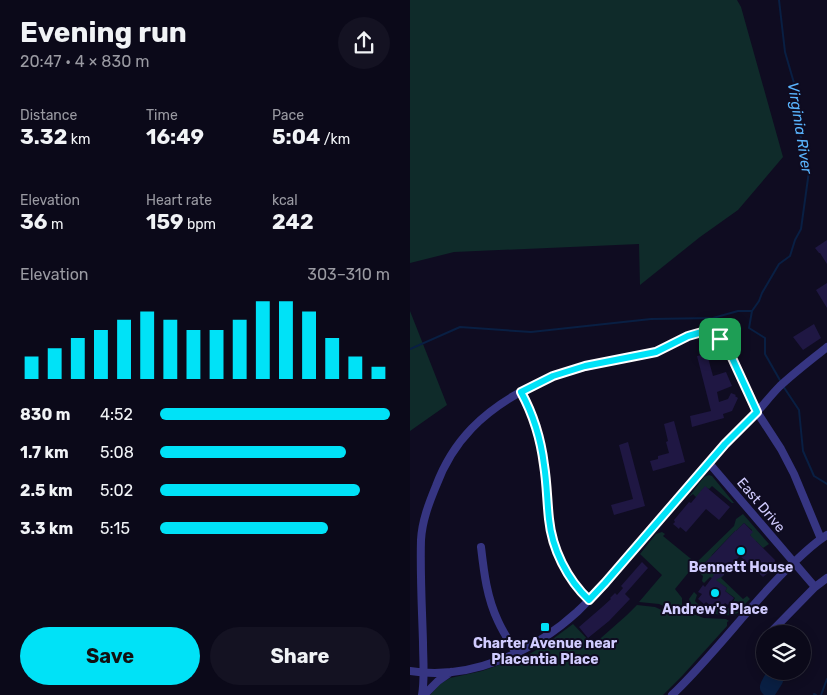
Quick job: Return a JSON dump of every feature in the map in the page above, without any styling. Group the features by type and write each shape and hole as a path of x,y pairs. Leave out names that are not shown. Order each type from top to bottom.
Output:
{"street":[{"path":"423,695 421,538 429,503 439,478 448,459 460,441 483,418 505,400 553,376 585,366 656,352 688,336 702,332 716,336 727,347 757,412 781,449 824,537 794,563 754,604 672,695"},
{"path":"410,671 466,670 485,665 526,648 576,613 605,583 725,444 779,388 827,348"},
{"path":"521,392 527,403 541,448 549,521 553,539 568,574 589,600"},
{"name":"East Drive","path":"709,463 815,587"},
{"path":"481,548 484,572 494,611 516,653"},
{"path":"778,625 815,587 827,578"},
{"path":"423,695 438,681 453,671"}],"green space":[{"path":"410,0 737,0 741,7 783,157 738,210 700,237 640,285 639,244 454,252 410,263"},
{"path":"410,311 447,405 410,431"},
{"path":"712,476 734,503 712,486 709,489 705,487 698,499 693,494 688,498 704,477"},
{"path":"743,514 769,544 763,548 755,542 750,535 752,530 744,523 712,555 709,561 703,564 717,577 724,575 721,578 743,599 747,596 750,599 743,606 740,604 730,607 735,598 725,591 727,588 710,577 704,583 702,581 703,576 693,567 675,589 682,598 682,610 704,618 726,619 729,621 727,626 663,695 430,695 440,684 450,678 482,671 528,655 573,624 593,645 637,605 655,607 666,612 670,609 659,604 639,602 662,575 640,554 656,534 662,532 665,534 663,536 696,563 734,526 736,519"},
{"path":"694,592 697,595 695,601 700,606 724,611 728,608 742,607 734,616 701,611 691,604 689,599"}],"water":[{"path":"762,680 784,680 775,695 764,695 760,689"}],"building":[{"path":"827,240 827,264 815,248"},
{"path":"827,283 827,308 816,290"},
{"path":"814,324 821,338 803,350 793,337"},
{"path":"707,354 713,376 726,372 732,386 717,392 719,402 728,399 731,393 738,398 732,411 723,414 724,418 692,427 690,416 711,411 697,356"},
{"path":"674,421 685,462 653,471 650,461 658,459 658,456 669,453 664,424"},
{"path":"628,442 645,506 614,515 611,505 633,499 619,445"},
{"path":"705,486 730,507 719,520 706,509 686,532 680,527 679,529 673,524 674,520"},
{"name":"Bennett House","path":"744,523 753,532 750,535 775,560 774,568 763,577 740,556 725,571 724,575 716,580 727,588 725,591 734,598 728,605 725,603 722,607 715,602 711,606 706,602 704,604 698,599 702,594 698,592 703,585 705,587 714,575 703,565"},
{"path":"642,562 648,568 625,594 630,599 609,621 588,638 579,627 611,599 615,593 617,595 623,588 621,586"}],"waterway":[{"name":"Virginia River","path":"779,0 785,52 794,83 800,135 805,148 809,171 801,229 790,256 779,264 752,311 749,328 765,338 765,354 781,382"},
{"path":"410,349 460,327 531,332 651,319 713,318 738,311 752,311"},
{"name":"Virginia River","path":"783,386 799,410 803,451 814,476 827,484"},
{"name":"Virginia River","path":"821,695 827,679"}],"place":[{"name":"Bennett House","path":"741,551"},
{"name":"Andrew's Place","path":"715,593"},
{"name":"Charter Avenue near Placentia Place","path":"545,627"}],"route":[{"path":"696,333 711,334 720,339 727,347 757,412 725,444 589,600 568,574 553,539 549,521 541,448 527,403 521,392 553,376 585,366 656,352 696,333"}]}
